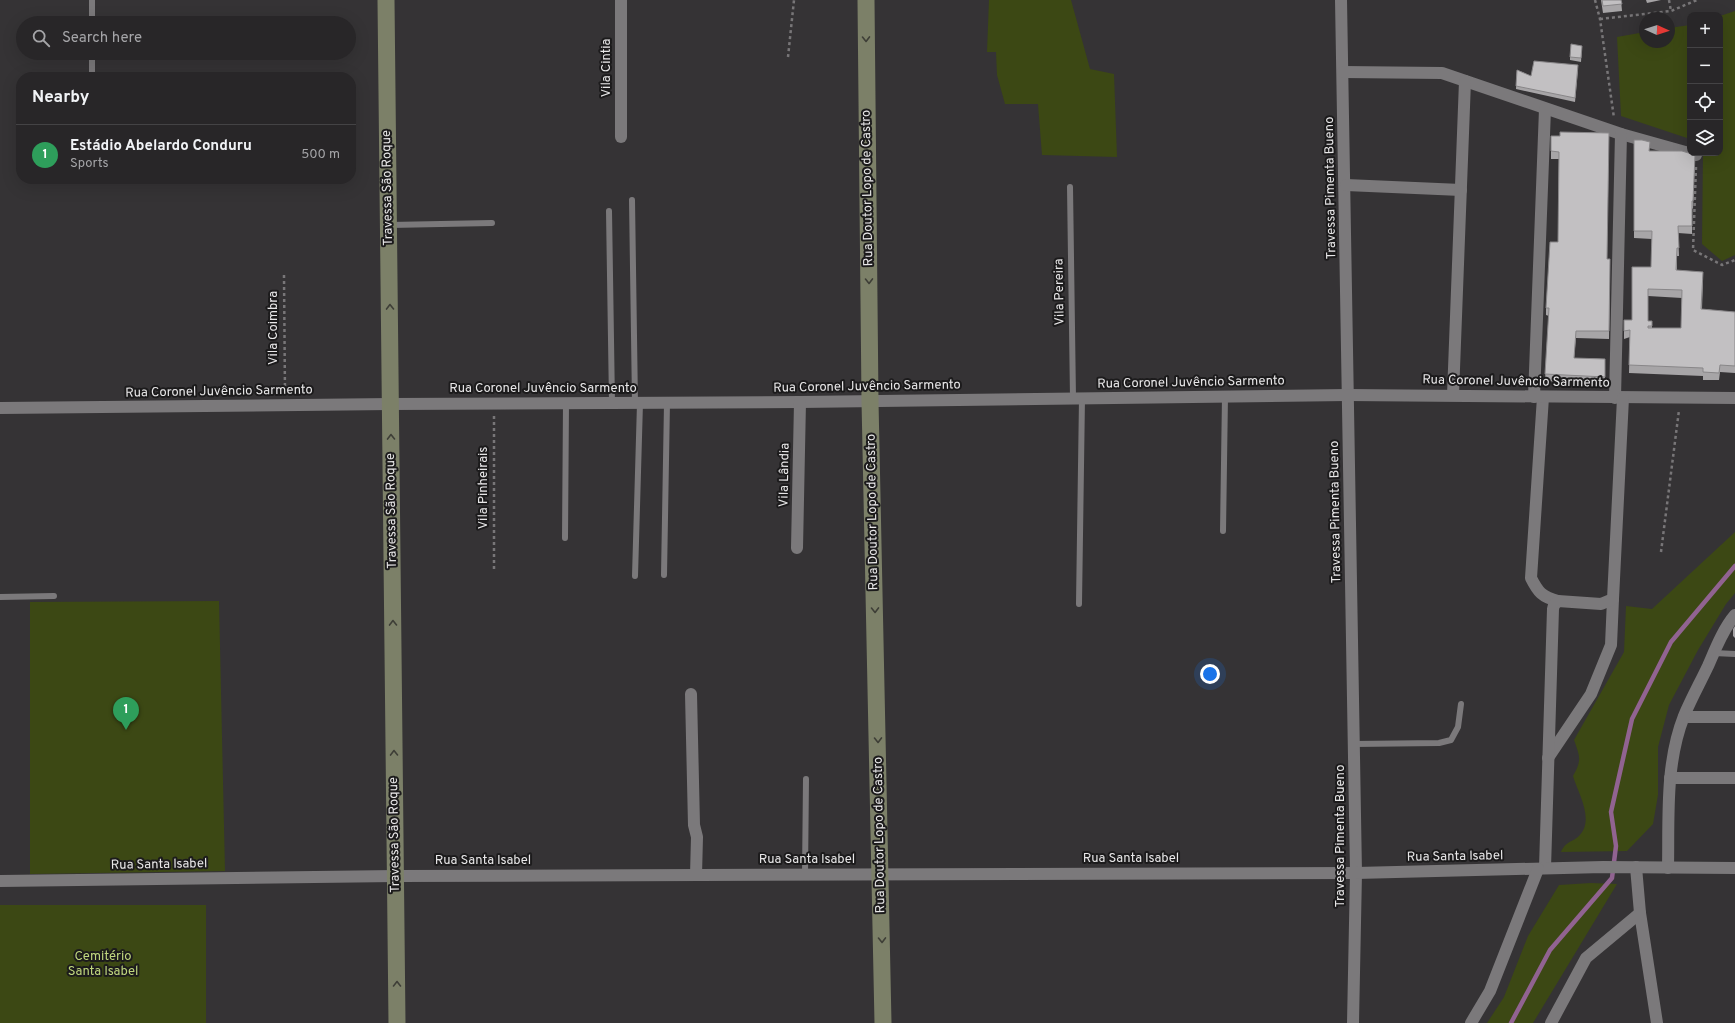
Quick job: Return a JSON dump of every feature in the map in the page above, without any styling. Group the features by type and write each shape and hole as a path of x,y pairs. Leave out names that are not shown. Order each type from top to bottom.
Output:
{"main road":[{"name":"Travessa São Roque","path":"386,0 397,1023"},
{"name":"Rua Doutor Lopo de Castro","path":"866,0 870,401 883,1023"}],"street":[{"name":"Vila Cintia","path":"620,137 621,0"},
{"name":"Travessa Pimenta Bueno","path":"1341,0 1346,186 1347,395 1356,873 1353,1023"},
{"path":"1343,72 1442,73 1621,134 1687,152"},
{"path":"1453,395 1466,81"},
{"path":"1545,109 1539,396 1531,578 1537,591 1550,599 1558,601 1601,604 1613,599"},
{"path":"1548,758 1591,694 1611,645 1619,398 1621,134"},
{"path":"1346,186 1461,190"},
{"name":"Rua Coronel Juvêncio Sarmento","path":"0,408 800,402 1347,395 1735,398"},
{"name":"Vila Lândia","path":"798,548 800,402"},
{"path":"1471,1023 1490,991 1541,869 1548,758 1552,616 1554,605 1558,601"},
{"path":"1668,868 1670,778 1678,735 1684,717 1714,653 1730,621 1735,615"},
{"path":"691,694 694,825 697,837 696,875"},
{"path":"1684,717 1735,717"},
{"path":"1670,778 1735,778"},
{"name":"Rua Santa Isabel","path":"0,881 396,876 1356,873 1603,867 1735,868"},
{"path":"1636,867 1640,914 1657,1023"},
{"path":"1551,1023 1586,958 1640,914"}],"lane":[{"path":"92,0 92,16"},
{"path":"92,60 92,72"},
{"name":"Vila Pereira","path":"1070,187 1077,398 1079,604"},
{"path":"632,200 637,403 635,576"},
{"path":"608,211 612,403"},
{"path":"389,225 492,223"},
{"path":"1223,531 1225,396"},
{"path":"664,575 668,403"},
{"path":"565,538 566,404"},
{"path":"0,597 54,596"},
{"path":"1714,653 1735,654"},
{"path":"1354,744 1439,743 1451,740 1458,727 1461,704"},
{"path":"805,874 806,779"}],"path":[{"path":"788,57 794,0"},
{"path":"1595,0 1600,19 1614,119"},
{"path":"1669,0 1671,11"},
{"path":"1600,19 1671,11 1697,0"},
{"path":"1696,156 1693,250 1722,265 1735,260"},
{"path":"1687,213 1695,213"},
{"name":"Vila Coimbra","path":"284,275 284,406"},
{"path":"1661,552 1681,398"},
{"name":"Vila Pinheirais","path":"494,404 494,572"}],"green space":[{"path":"989,0 1071,0 1090,69 1114,74 1117,157 1042,155 1038,104 1005,104 997,75 996,52 987,52"},
{"path":"1735,11 1735,255 1722,261 1702,244 1703,156 1723,156 1723,15"},
{"path":"1687,25 1687,138 1621,116 1617,37 1639,33 1639,48 1675,48 1675,27"},
{"path":"1735,532 1735,593 1726,604 1698,650 1669,705 1658,747 1658,795 1653,824 1627,851 1561,852 1567,844 1579,836 1584,830 1586,822 1584,806 1573,776 1579,762 1578,751 1574,740 1624,652 1626,606 1652,609"},
{"path":"219,601 225,871 30,874 30,602"},
{"path":"1591,883 1617,884 1533,1023 1487,1023 1504,997 1528,936 1559,885"},
{"name":"Cemitério Santa Isabel","path":"0,905 206,905 206,1023 0,1023"}],"building":[{"path":"1602,0 1621,0 1622,4 1603,6"},
{"path":"1571,44 1582,46 1581,58 1570,57"},
{"path":"1534,61 1578,65 1575,98 1516,86 1517,70 1531,76"},
{"path":"1560,132 1609,133 1607,259 1610,259 1609,331 1576,331 1574,358 1605,359 1605,377 1545,374 1549,308 1546,308 1550,242 1558,242 1559,152 1551,151 1551,136 1560,136"},
{"path":"1634,140 1650,142 1649,151 1682,151 1687,153 1687,156 1695,156 1692,226 1678,226 1679,248 1677,248 1676,270 1703,272 1701,309 1735,312 1735,366 1720,365 1719,373 1703,372 1703,368 1629,365 1630,330 1624,331 1624,320 1632,320 1632,267 1651,267 1652,231 1634,231","holes":["1648,289 1682,290 1681,328 1648,328 1648,326 1652,326 1652,321 1648,321"]}],"waterway":[{"path":"1511,1023 1550,950 1612,878 1616,846 1611,812 1632,719 1671,642 1735,566"}],"place":[{"name":"Estádio Abelardo Conduru","path":"126,730"}]}
